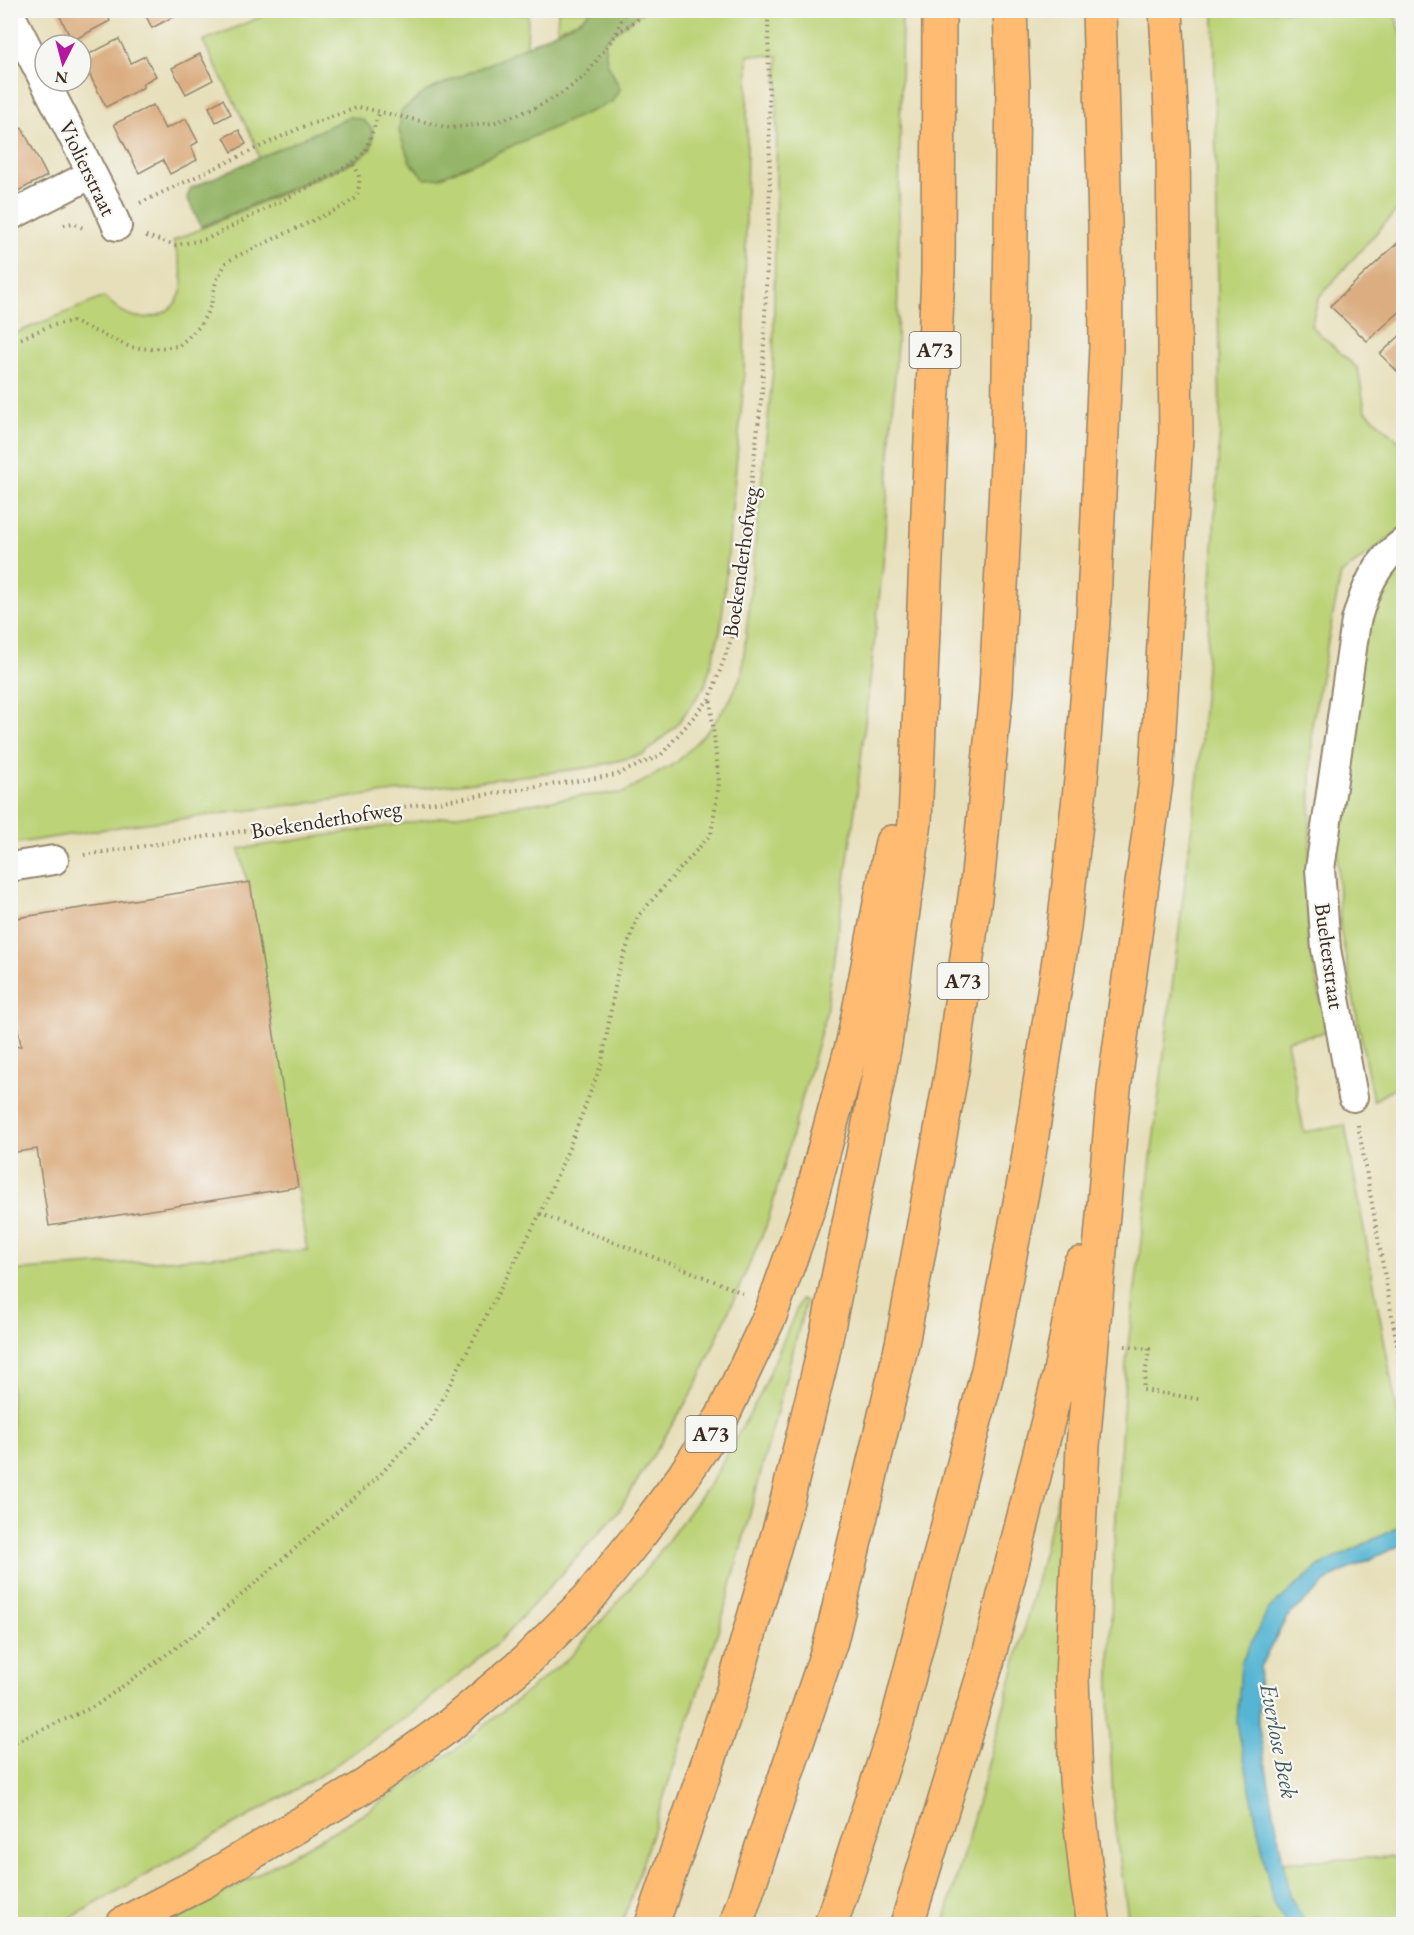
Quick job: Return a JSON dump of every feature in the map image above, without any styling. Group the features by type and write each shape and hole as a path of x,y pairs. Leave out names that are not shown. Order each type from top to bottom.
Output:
{"highway":[{"name":"A73","path":"652,1924 733,1690 783,1517 822,1358 885,1044 915,822 922,690 939,272 939,10"},
{"name":"A73","path":"736,1924 831,1641 902,1344 952,1070 978,875 996,691 1008,443 1013,87 1010,10"},
{"path":"831,1924 897,1723 988,1370 1028,1161 1064,927 1081,780 1094,621 1104,392 1105,224 1099,10"},
{"path":"1094,1924 1076,1780 1072,1678 1083,1446 1114,1089 1156,781 1176,438 1173,149 1166,10"},
{"name":"A73","path":"123,1924 203,1882 366,1785 450,1725 527,1660 587,1600 642,1532 683,1477 722,1417 774,1306 809,1206 853,1042 922,690"},
{"path":"907,1924 987,1663 1059,1377 1114,1089"}],"street":[{"name":"Violierstraat","path":"10,14 117,226"},
{"path":"10,216 92,174"},
{"name":"Buelterstraat","path":"1353,1097 1326,949 1320,868 1356,621 1368,582 1394,548 1404,542"},
{"path":"10,867 54,860"}],"path":[{"path":"105,199 141,203 300,128 359,107 452,128 493,123 533,110 561,94 586,75 616,34 625,10"},
{"path":"616,34 652,10"},
{"name":"Boekenderhofweg","path":"54,860 616,775 661,755 710,698 732,637 762,394 770,185 768,10"},
{"path":"60,225 73,223 100,234 117,226 176,245 207,239 352,163 365,152 380,111"},
{"path":"10,343 50,326 72,321 130,347 150,349 180,346 200,326 211,305 216,281 226,264 233,258 342,207 356,198 361,183 358,171 352,163"},
{"path":"10,1744 95,1706 202,1629 379,1476 431,1420 540,1214 569,1148 602,1062 617,975 638,916 711,834 719,783 710,698"},
{"path":"1353,1097 1404,1384"},
{"path":"540,1214 774,1306"},
{"path":"1092,1342 1149,1349 1143,1390 1199,1399"}],"green space":[{"path":"443,10 528,15 527,46 498,60 620,89 607,62 605,50 574,22 557,31 558,11 902,11 897,343 883,565 856,803 826,1013 767,1224 695,1388 618,1512 499,1642 412,1713 319,1776 60,1924 11,1924 11,1271 307,1250 249,889 239,849 580,796 623,793 677,762 712,726 731,698 742,673 773,370 778,56 748,55 744,380 721,628 705,686 676,726 644,754 593,767 131,825 11,844 11,335 104,297 131,316 157,316 165,312 177,300 182,286 180,266 173,241 356,161 372,129 363,120 350,117 259,158 254,141 203,41 275,11"},
{"path":"592,10 643,11 604,41 607,62 620,89 612,102 439,178 425,179 410,162 399,132 401,111 427,91 580,20"},
{"path":"1214,11 1393,11 1403,37 1403,203 1319,297 1311,326 1358,369 1365,410 1403,445 1403,528 1341,574 1312,724 1308,938 1328,1032 1287,1040 1304,1132 1345,1125 1403,1444 1403,1525 1319,1566 1268,1610 1237,1723 1273,1903 1278,1911 1277,1862 1390,1857 1403,1859 1403,1924 1129,1924 1114,1819 1109,1719 1112,1579 1126,1363 1199,768 1220,429"},
{"path":"350,117 363,120 372,129 373,140 370,150 356,160 201,227 187,197 191,188"},
{"path":"1403,560 1403,1083 1373,1101 1340,927 1336,811 1367,621 1380,585"},
{"path":"801,1299 806,1301 724,1612 621,1924 169,1924 362,1815 456,1749 571,1656 653,1561 713,1479 761,1393"},
{"path":"1079,1412 1085,1924 944,1924 1012,1677"}],"water":[{"path":"1403,1525 1403,1544 1332,1577 1287,1617 1260,1667 1258,1723 1289,1895 1306,1924 1287,1924 1273,1903 1237,1723 1241,1663 1268,1610 1319,1566"}],"building":[{"path":"57,10 105,10 110,21 87,33 68,33"},
{"path":"143,10 186,10 152,28"},
{"path":"119,39 131,63 145,56 156,76 142,84 144,87 106,107 93,82 93,52"},
{"path":"200,54 213,80 186,94 172,68"},
{"path":"223,99 231,114 216,122 209,107"},
{"path":"153,105 165,129 186,119 198,142 191,146 197,160 170,174 163,160 139,173 114,124"},
{"path":"22,128 47,176 10,195 10,134"},
{"path":"239,130 246,144 232,152 224,137"},
{"path":"1404,237 1404,308 1367,341 1330,306"},
{"path":"1404,332 1404,378 1380,354"},
{"path":"250,882 298,1187 49,1226 37,1149 10,1153 10,1048 21,1046 10,980 10,919"},
{"path":"10,1017 16,1043 10,1044"}],"water label":[{"name":"Everlose Beek","path":"1279,1741"}]}
